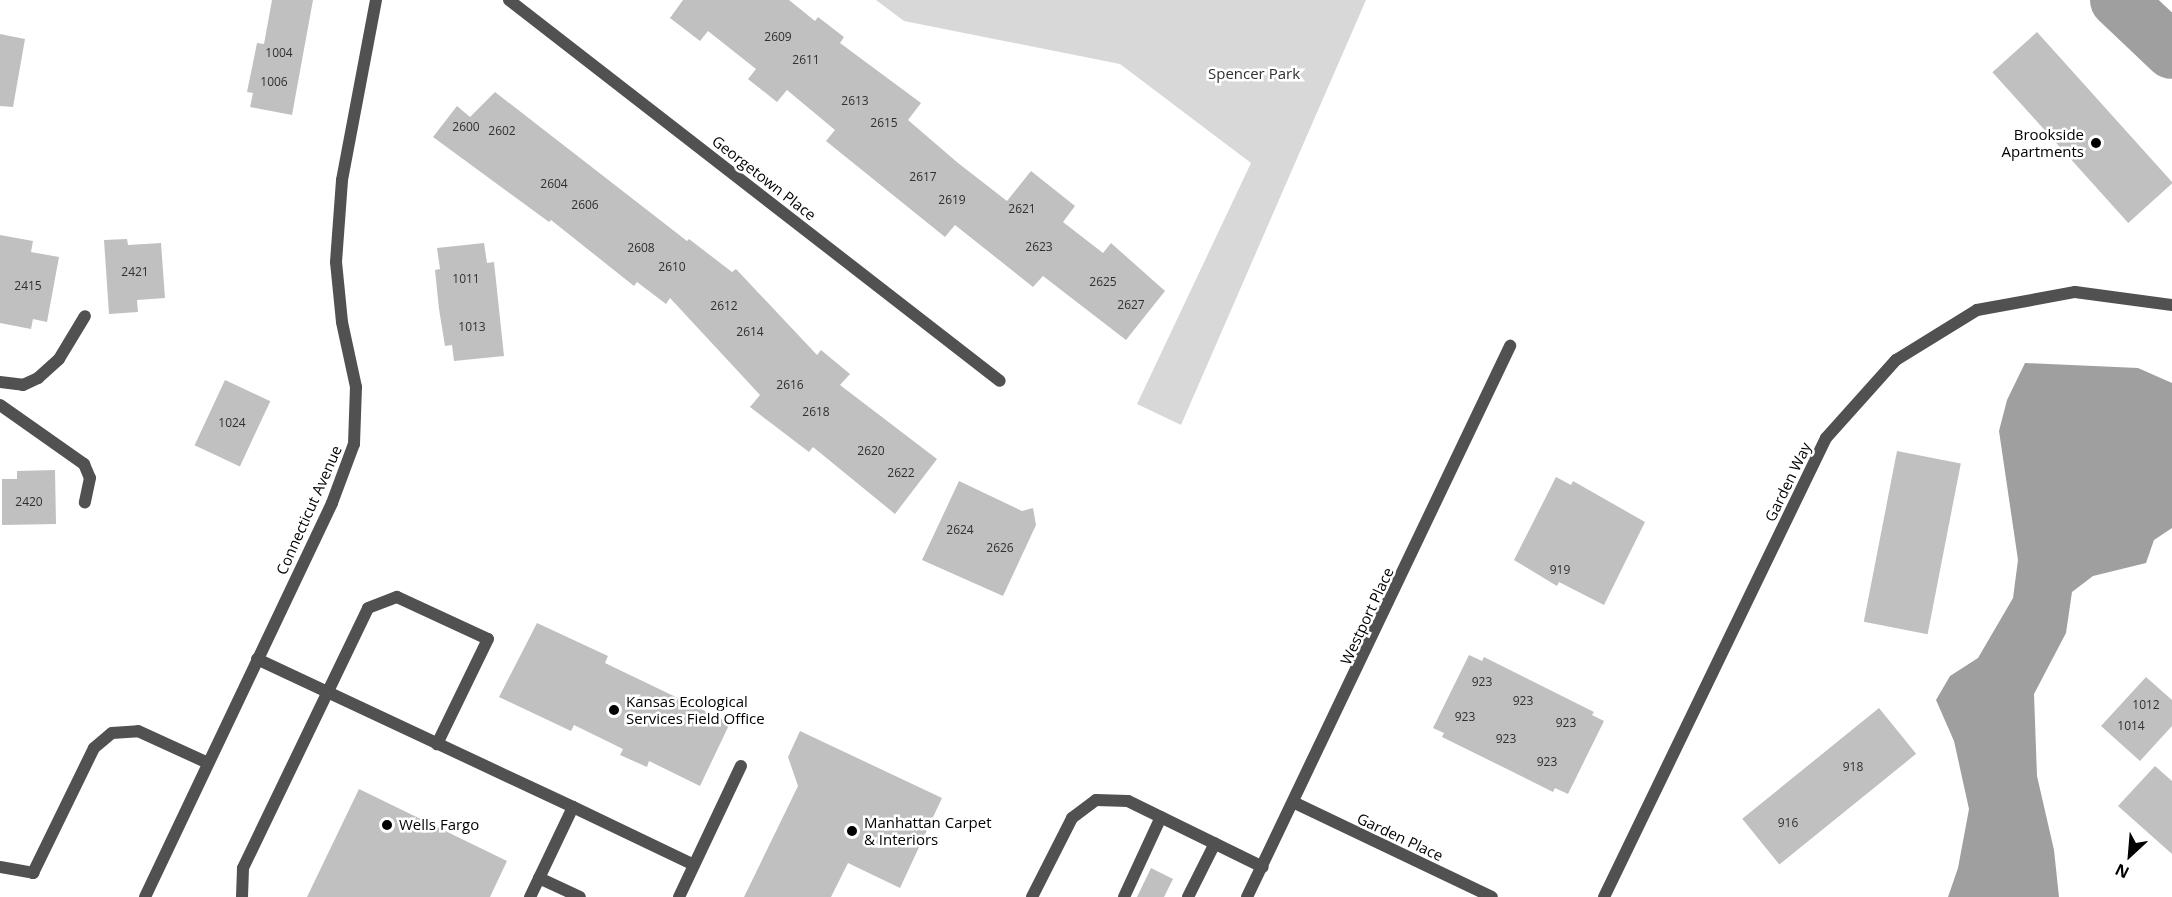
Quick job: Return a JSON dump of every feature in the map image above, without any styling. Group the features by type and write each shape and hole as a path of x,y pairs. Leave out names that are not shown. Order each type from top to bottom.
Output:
{"street":[{"name":"Connecticut Avenue","path":"145,897 332,503 354,444 356,387 342,322 336,262 342,180 376,0"},
{"name":"Georgetown Place","path":"509,0 1000,381"},
{"name":"Garden Way","path":"1604,897 1826,438 1896,360 1977,310 2075,292 2172,305"},
{"path":"0,382 23,385 38,378 59,359 85,316"},
{"name":"Westport Place","path":"1247,897 1295,803 1510,346"},
{"path":"0,405 84,464 90,478 85,502"},
{"path":"242,897 243,868 368,608 397,597 488,639 437,744"},
{"path":"257,658 694,865"},
{"path":"0,867 33,873 94,748 112,733 138,731 208,763"},
{"path":"679,897 741,766"},
{"path":"1032,897 1072,818 1096,800 1128,801 1263,867"},
{"name":"Garden Place","path":"1295,803 1492,897"},
{"path":"530,897 573,807"},
{"path":"1124,897 1161,818"},
{"path":"1188,897 1215,843"},
{"path":"539,878 580,897"}],"green space":[{"name":"Spencer Park","path":"876,0 1366,0 1181,425 1137,404 1251,163 1120,64 904,21"}],"shaded area":[{"path":"2025,363 2138,368 2172,383 2172,528 2154,540 2146,563 2093,576 2072,592 2066,633 2034,694 2037,776 2054,850 2059,897 1948,897 1958,868 1969,809 1954,741 1936,700 1950,676 1978,658 2013,598 2018,560 1999,431 2007,400"}],"building":[{"path":"272,0 313,0 292,115 250,107 253,93 247,92 257,43 264,44"},
{"path":"683,0 789,0 815,21 818,17 844,37 840,43 921,103 908,120 958,163 1007,201 1031,171 1075,206 1063,222 1103,253 1111,243 1165,291 1126,340 1043,276 1033,287 955,225 945,237 826,141 835,130 787,90 777,102 748,79 756,69 708,31 700,41 670,18"},
{"name":"Brookside Apartments","path":"2037,32 2172,182 2128,223 1992,72"},
{"path":"0,34 25,39 13,107 0,106"},
{"path":"495,92 687,241 689,239 732,272 736,269 817,355 821,350 850,374 840,385 937,459 895,514 813,447 809,452 750,407 760,395 670,298 666,304 637,282 634,286 551,220 549,222 433,137 457,106 470,117"},
{"path":"0,235 33,241 31,252 59,257 47,322 33,319 31,329 0,323"},
{"path":"127,239 128,245 161,243 165,298 137,300 138,312 109,314 104,240"},
{"path":"484,243 487,263 494,262 504,356 454,361 452,345 445,346 439,309 435,270 440,269 437,248"},
{"path":"225,380 270,401 240,466 195,445"},
{"path":"1897,451 1961,463 1928,634 1864,622"},
{"path":"55,470 56,524 2,525 2,479 17,479 17,471"},
{"path":"1556,477 1571,485 1573,481 1645,522 1604,605 1559,582 1557,586 1514,560"},
{"path":"959,481 1022,511 1033,508 1036,525 1003,596 922,560"},
{"name":"Kansas Ecological Services Field Office","path":"537,623 608,656 605,663 730,723 700,786 649,761 647,767 620,755 623,749 574,725 571,731 499,697"},
{"path":"1469,655 1482,661 1484,657 1594,712 1592,715 1604,721 1568,794 1555,788 1553,792 1442,737 1444,733 1433,728"},
{"path":"2146,677 2172,700 2172,726 2140,761 2101,726"},
{"path":"1879,708 1916,754 1779,865 1742,819"},
{"name":"Manhattan Carpet & Interiors","path":"800,731 942,798 900,888 848,863 831,897 744,897 798,786 788,757"},
{"path":"2155,766 2172,781 2172,854 2118,806"},
{"name":"Wells Fargo","path":"359,789 507,861 490,897 307,897"},
{"path":"1151,868 1173,879 1164,897 1137,897"}],"waterway":[{"path":"2118,0 2172,51"}],"place":[{"name":"Brookside Apartments","path":"2096,143"},
{"name":"Kansas Ecological Services Field Office","path":"614,710"},
{"name":"Wells Fargo","path":"387,825"},
{"name":"Manhattan Carpet & Interiors","path":"852,831"}]}
